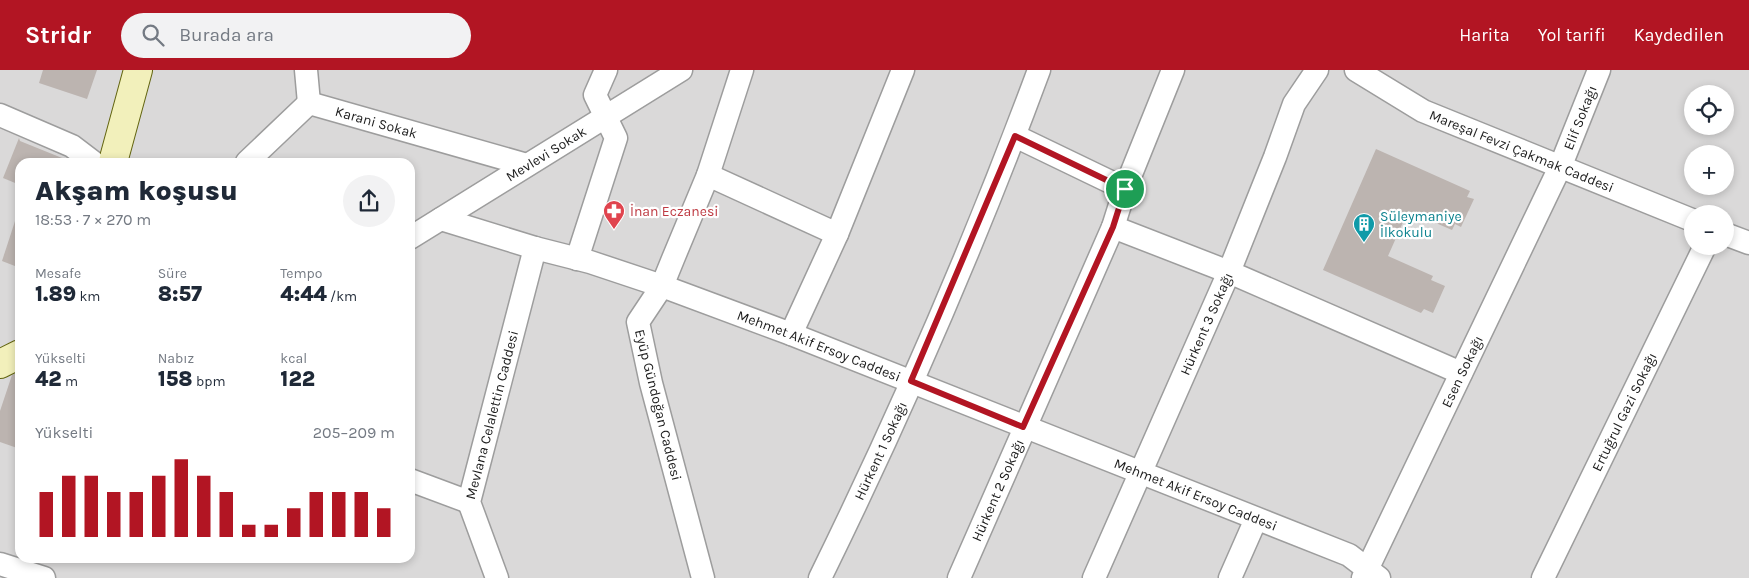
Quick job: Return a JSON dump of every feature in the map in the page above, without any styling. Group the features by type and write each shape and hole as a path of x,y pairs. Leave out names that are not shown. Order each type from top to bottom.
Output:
{"street":[{"path":"114,158 138,70"},
{"path":"251,158 309,103 306,70"},
{"path":"577,259 616,138 595,95 606,70"},
{"name":"Mevlevi Sokak","path":"415,235 681,70"},
{"name":"Eyüp Gündoğan Caddesi","path":"704,578 651,383 638,322 662,286 708,175 742,70"},
{"path":"791,334 837,234 903,70"},
{"name":"Hürkent 1 Sokağı","path":"820,578 867,482 911,381 1015,136 1039,70"},
{"name":"Hürkent 2 Sokağı","path":"959,578 1001,484 1023,427 1113,227 1125,189 1173,70"},
{"name":"Hürkent 3 Sokağı","path":"1094,578 1228,272 1276,157 1294,104 1317,70"},
{"name":"Mareşal Fevzi Çakmak Caddesi","path":"1356,70 1423,112 1561,165 1684,217"},
{"name":"Elif Sokağı","path":"1561,165 1599,70"},
{"name":"Karani Sokak","path":"309,103 527,165"},
{"path":"0,115 72,146 88,158"},
{"path":"1015,136 1125,189"},
{"name":"Esen Sokağı","path":"1369,575 1461,373 1561,165"},
{"path":"708,175 837,234"},
{"name":"Mehmet Akif Ersoy Caddesi","path":"441,219 662,286 791,334 1349,555 1369,575"},
{"path":"1113,227 1228,272 1461,373"},
{"path":"1734,237 1749,243"},
{"name":"Mevlana Celalettin Caddesi","path":"497,578 469,502 535,248"},
{"name":"Ertuğrul Gazi Sokağı","path":"1543,578 1701,255"},
{"path":"0,364 15,356"},
{"path":"415,482 469,502"},
{"path":"1230,578 1256,519"},
{"path":"0,564 44,578"}],"shaded area":[{"path":"0,70 1749,70 1749,578 0,578"}],"building":[{"path":"43,70 97,70 87,99 39,83"},
{"path":"19,138 20,141 62,158 15,158 15,183 3,178"},
{"name":"Süleymaniye İlkokulu","path":"1376,149 1470,191 1467,197 1474,199 1461,227 1455,224 1452,230 1408,211 1388,256 1433,276 1431,280 1445,286 1433,313 1424,309 1421,313 1323,270"},
{"path":"15,221 15,266 2,261"},
{"path":"15,374 15,447 0,442 0,411 12,375"}],"place":[{"name":"İnan Eczanesi","path":"614,230"},
{"name":"Süleymaniye İlkokulu","path":"1364,243"}],"route":[{"path":"1015,136 1125,189 1113,227 1023,427 911,381 1015,136"}]}
